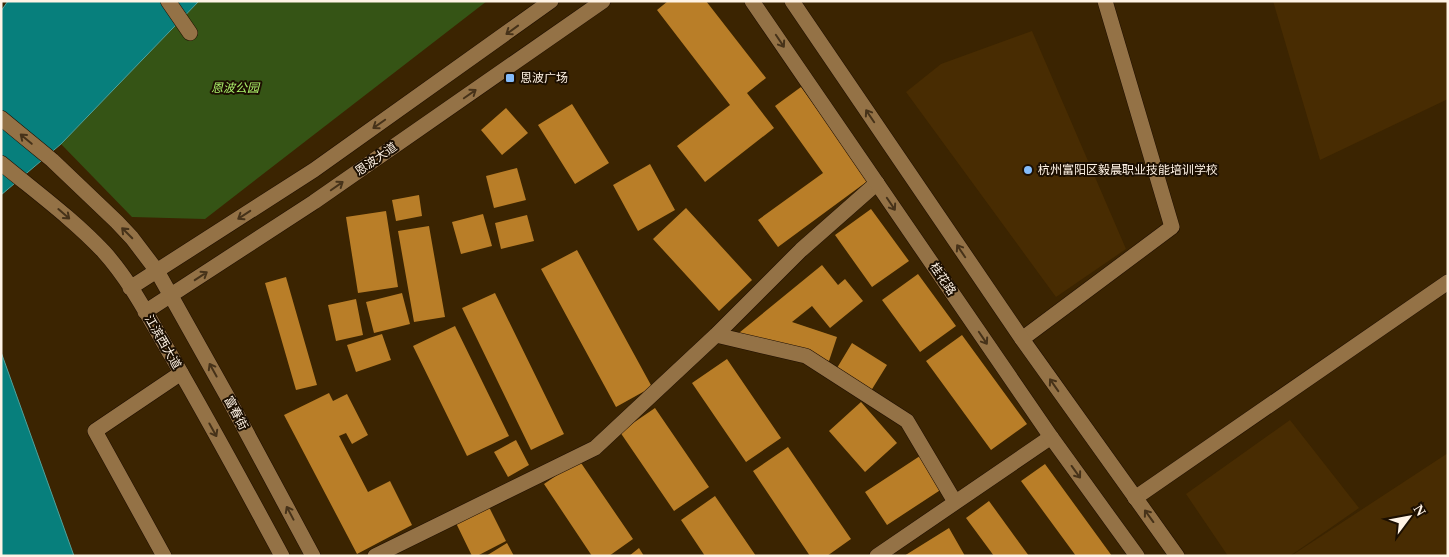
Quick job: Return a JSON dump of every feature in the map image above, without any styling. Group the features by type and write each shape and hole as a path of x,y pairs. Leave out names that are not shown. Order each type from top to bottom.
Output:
{"main road":[{"path":"168,1 190,33"},
{"path":"130,288 314,170 551,1"},
{"name":"恩波大道","path":"145,312 314,202 603,1"},
{"name":"桂花路","path":"752,1 1051,437 1137,556"},
{"path":"792,1 1022,339 1177,556"},
{"path":"1022,339 1172,227 1105,1"},
{"path":"1,118 52,160 132,238 157,271"},
{"name":"江滨西大道","path":"1,163 65,214 105,253 145,312 282,556"},
{"path":"376,556 595,448 716,335 801,250 877,183"},
{"name":"富春街","path":"157,271 313,556"},
{"path":"1135,498 1448,282"},
{"path":"716,335 806,356 907,421 955,502"},
{"path":"164,556 95,431 181,374"},
{"path":"877,556 1051,437"}],"shaded area":[{"path":"1273,1 1448,1 1448,99 1320,160"},
{"name":"杭州富阳区毅晨职业技能培训学校","path":"1032,31 1126,249 1056,297 906,92 941,64"},
{"path":"1290,420 1359,508 1290,556 1228,556 1186,494"},
{"path":"1448,453 1448,556 1291,556"}],"green space":[{"name":"恩波公园","path":"199,1 487,1 205,219 132,217 61,144"}],"water":[{"path":"8,1 199,1 61,144 1,195 1,11"},
{"path":"1,352 74,556 1,556"}],"building":[{"path":"668,1 706,1 766,78 747,93 774,128 705,182 677,146 730,105 657,10"},
{"path":"801,87 869,180 778,247 758,220 823,173 775,106"},
{"path":"572,104 609,163 575,184 538,125"},
{"path":"506,108 528,133 502,155 481,130"},
{"path":"650,164 675,210 638,231 613,185"},
{"path":"517,168 526,200 494,208 486,176"},
{"path":"419,195 422,216 396,221 392,200"},
{"path":"686,208 752,280 719,311 653,239"},
{"path":"871,209 909,261 872,287 835,235"},
{"path":"386,211 398,287 358,293 346,217"},
{"path":"483,214 492,246 461,254 452,222"},
{"path":"527,215 534,241 501,249 495,223"},
{"path":"429,226 445,317 414,322 398,231"},
{"path":"577,250 652,387 616,407 541,269"},
{"path":"822,265 838,285 845,279 863,301 830,328 812,306 792,322 837,337 829,361 769,341 734,337"},
{"path":"918,274 956,326 920,352 882,300"},
{"path":"286,277 317,385 296,390 265,283"},
{"path":"402,293 410,324 374,333 366,302"},
{"path":"495,293 564,434 531,450 462,308"},
{"path":"356,299 363,335 336,341 328,305"},
{"path":"455,326 509,436 467,456 413,346"},
{"path":"382,334 391,360 356,372 347,345"},
{"path":"962,335 1027,424 991,450 926,361"},
{"path":"852,343 887,365 869,394 834,373"},
{"path":"727,359 781,438 746,462 692,383"},
{"path":"329,393 333,401 347,394 368,435 352,444 346,433 339,436 368,492 390,481 412,525 357,554 284,415"},
{"path":"861,402 897,443 865,472 829,431"},
{"path":"655,408 709,487 674,511 620,432"},
{"path":"516,440 529,465 508,477 494,452"},
{"path":"788,447 851,539 827,556 810,556 753,471"},
{"path":"926,452 948,485 887,525 865,492"},
{"path":"579,460 633,539 609,556 592,556 544,484"},
{"path":"1045,464 1112,556 1076,556 1021,481"},
{"path":"715,496 756,556 705,556 681,520"},
{"path":"989,501 1029,556 994,556 966,518"},
{"path":"489,507 506,541 477,556 472,556 456,523"},
{"path":"949,528 965,556 904,556"},
{"path":"507,543 514,556 486,556"},
{"path":"639,548 644,556 629,556"}],"place":[{"name":"恩波广场","path":"510,78"},
{"name":"杭州富阳区毅晨职业技能培训学校","path":"1028,170"}]}
